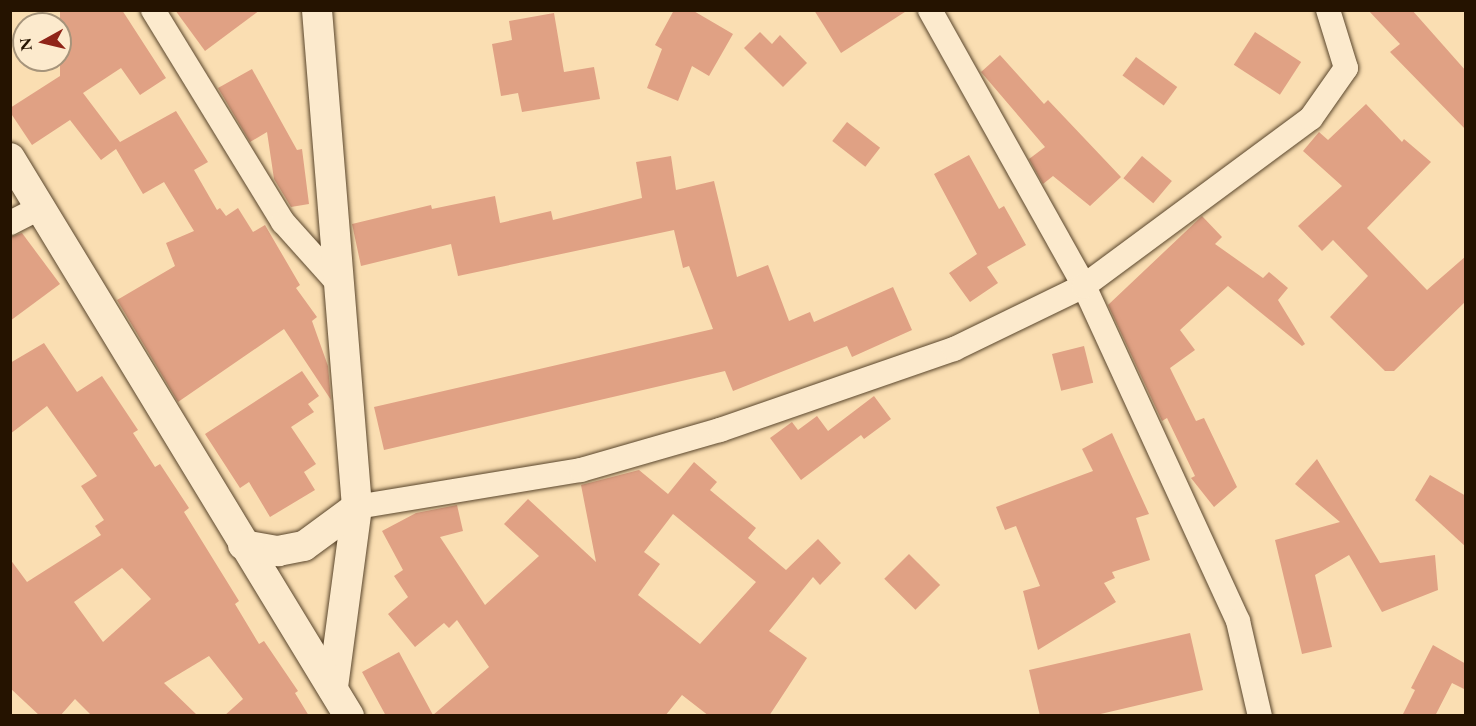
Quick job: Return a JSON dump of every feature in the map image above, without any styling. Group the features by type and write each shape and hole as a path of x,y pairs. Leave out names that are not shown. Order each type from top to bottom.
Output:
{"street":[{"path":"153,10 283,222 336,281"},
{"path":"317,10 336,281 357,507 333,688"},
{"path":"930,10 1084,286 1238,621 1260,716"},
{"path":"243,545 278,551 304,546 357,507 581,470 720,430 954,350 1084,286 1311,118 1346,68 1328,10"},
{"path":"10,158 243,545 349,716"},
{"path":"10,223 41,207"}],"building":[{"path":"60,10 122,10 166,78 140,95 121,68 83,93 120,142 176,111 208,162 194,170 217,210 220,208 226,216 238,208 253,232 265,225 300,285 296,288 317,317 312,321 328,366 331,400 284,329 178,402 117,300 175,266 166,243 194,231 164,182 143,194 116,149 101,160 70,120 32,145 10,112 10,108 60,76 60,72 72,72 72,12 60,12"},
{"path":"175,10 260,10 205,51"},
{"path":"674,10 692,10 733,34 709,76 692,66 678,101 647,88 662,49 655,45"},
{"path":"814,10 908,10 841,53"},
{"path":"1368,10 1412,10 1466,71 1466,130 1390,52 1400,44"},
{"path":"554,13 564,72 594,67 600,99 522,112 518,93 501,96 492,44 512,40 509,21"},
{"path":"760,32 772,44 780,35 807,63 783,87 744,48"},
{"path":"1255,32 1301,62 1280,95 1234,65"},
{"path":"1000,55 1044,104 1048,100 1121,177 1090,206 1053,176 1043,184 1029,159 1045,147 981,72"},
{"path":"1136,57 1177,87 1164,106 1122,76"},
{"path":"252,69 297,150 302,149 309,204 291,207 274,179 267,132 250,142 218,88"},
{"path":"1366,104 1402,142 1404,139 1431,162 1367,228 1427,290 1466,256 1466,301 1394,371 1385,371 1330,317 1368,276 1333,240 1322,251 1298,226 1342,186 1303,151 1319,132 1328,140"},
{"path":"847,122 880,148 865,167 832,141"},
{"path":"969,155 999,209 1004,206 1026,245 987,267 998,283 970,302 949,273 977,254 934,174"},
{"path":"671,156 676,190 714,181 737,277 768,265 789,321 810,312 814,322 893,287 912,330 852,357 847,346 733,391 725,371 384,450 374,407 713,329 689,266 683,268 674,230 458,276 451,244 361,266 352,224 431,205 432,209 495,196 500,223 551,211 553,220 642,198 636,162"},
{"path":"1142,156 1172,181 1153,203 1123,178"},
{"path":"1202,216 1222,237 1215,244 1263,278 1269,272 1288,288 1278,300 1305,344 1302,346 1228,286 1180,330 1195,350 1170,368 1196,421 1204,418 1237,487 1214,507 1191,478 1195,476 1167,418 1162,421 1108,305"},
{"path":"22,233 60,284 10,321 10,237"},
{"path":"44,343 77,392 102,376 138,430 133,433 155,467 160,464 189,508 184,512 239,601 235,604 259,644 264,641 298,691 295,693 309,716 224,716 243,699 209,656 164,683 198,716 92,716 75,699 60,716 40,716 10,688 10,559 27,582 101,535 95,526 104,520 81,486 97,476 47,406 10,434 10,363","holes":["122,568 151,599 103,642 74,602"]},
{"path":"1084,346 1093,383 1061,391 1052,354"},
{"path":"302,371 319,396 308,404 314,412 291,427 316,464 304,472 315,490 270,517 249,482 240,488 205,434"},
{"path":"874,396 891,419 864,439 861,435 801,480 770,438 792,422 798,430 817,416 828,431"},
{"path":"1112,433 1149,514 1136,518 1150,560 1112,572 1115,578 1104,583 1116,602 1038,650 1023,591 1040,586 1016,526 1005,530 996,507 1093,471 1082,449"},
{"path":"1317,459 1380,563 1435,555 1438,590 1382,612 1349,555 1315,575 1332,647 1302,654 1275,540 1340,522 1295,484"},
{"path":"694,462 717,482 710,490 756,528 748,538 786,570 818,539 841,563 820,585 813,577 769,631 807,658 769,716 709,716 682,695 665,716 386,716 362,672 399,652 433,715 489,667 457,620 449,628 444,623 415,647 388,614 408,597 394,576 403,570 382,531 416,513 457,505 463,531 440,537 485,605 539,556 504,524 528,499 596,562 581,485 639,470 668,494","holes":["673,514 756,582 700,644 638,595 660,564 644,552"]},
{"path":"1430,475 1466,496 1466,547 1415,500"},
{"path":"909,554 940,585 915,610 884,579"},
{"path":"1190,633 1203,690 1092,716 1040,716 1029,670"},
{"path":"1433,645 1466,664 1466,690 1452,683 1435,716 1402,716 1415,690 1411,688"}]}
